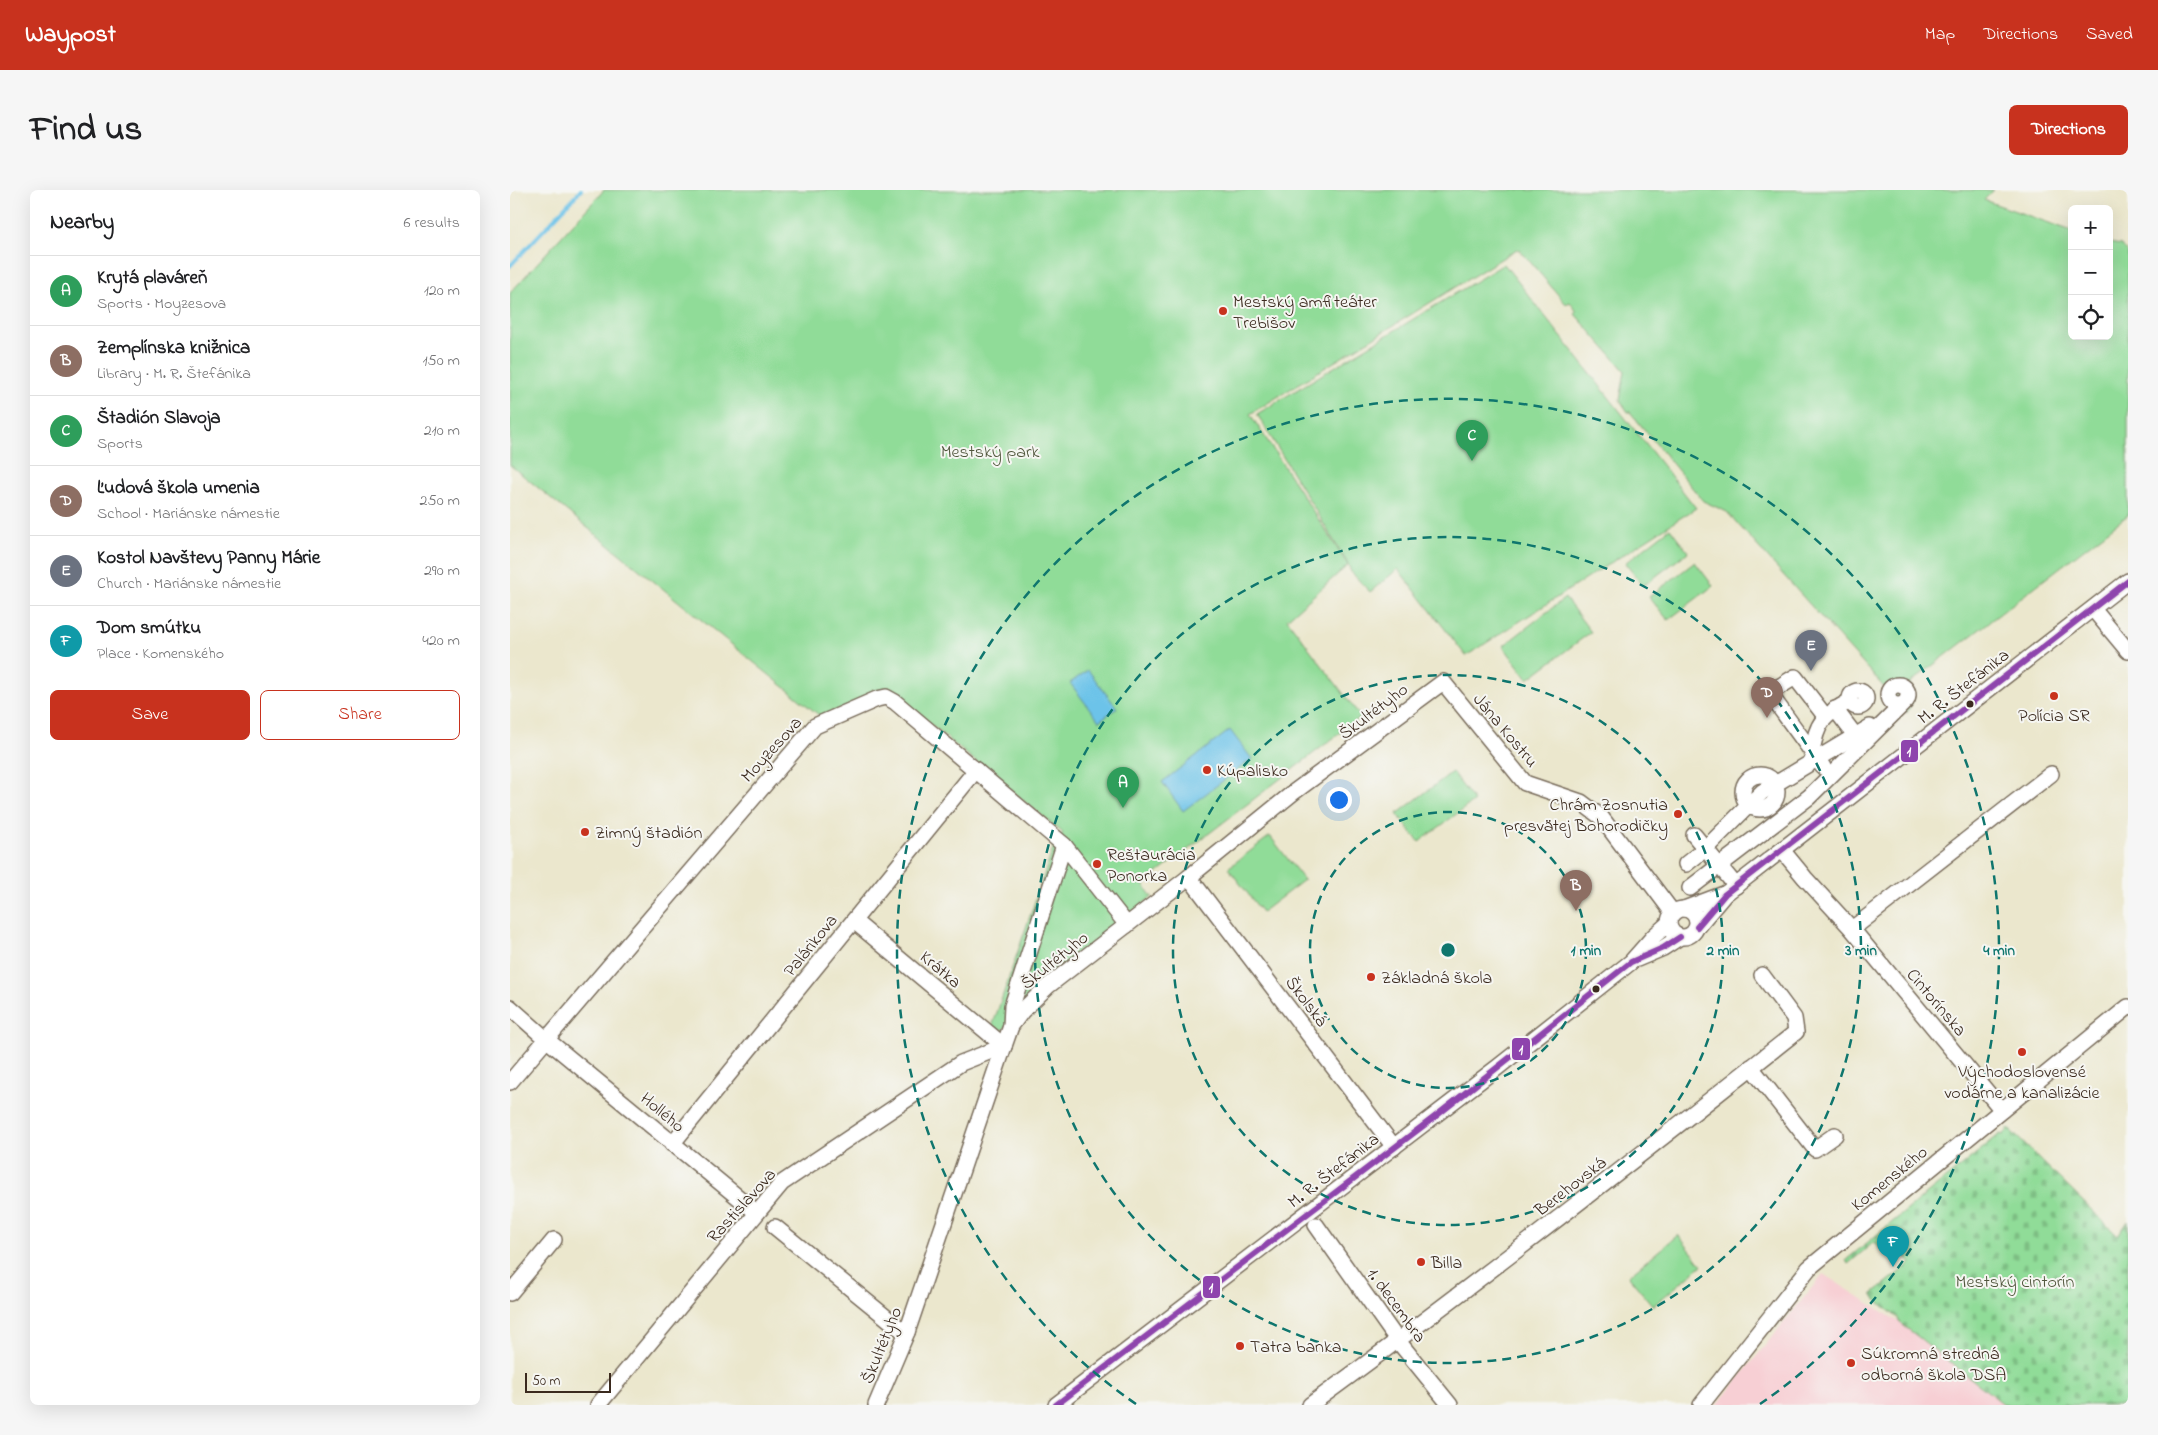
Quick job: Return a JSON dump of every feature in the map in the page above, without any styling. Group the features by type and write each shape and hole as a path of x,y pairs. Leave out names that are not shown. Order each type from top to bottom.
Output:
{"street":[{"name":"M. R. Štefánika","path":"1697,927 1730,890 2128,581"},
{"path":"2093,608 2128,651"},
{"path":"1830,776 1769,694 1795,677 1845,705 1872,729"},
{"name":"Škultétyho","path":"876,1405 907,1332 1011,1026 1022,1011 1048,986 1189,877 1294,792 1443,682"},
{"name":"Jána Kostru","path":"1443,682 1526,783 1580,802 1601,816 1675,915"},
{"path":"1690,888 1801,802 1830,776 1859,740 1902,705 1908,696 1904,687 1894,685 1889,689 1887,696 1845,705 1816,732 1814,756"},
{"name":"Moyzesova","path":"546,1039 815,726 877,699 886,698 895,702 1064,845 1127,925"},
{"path":"1845,705 1859,740"},
{"path":"1686,864 1705,849 1762,792 1814,756 1859,740"},
{"name":"Palárikova","path":"672,1144 976,770"},
{"path":"1852,929 2050,774"},
{"path":"1760,832 1761,822 1777,792 1775,784"},
{"path":"1750,805 1757,809 1789,799 1801,802"},
{"path":"1694,835 1718,865 1730,890"},
{"path":"1011,1026 1012,1006 1064,845"},
{"name":"Cintorínska","path":"1782,850 1852,929 2002,1110"},
{"name":"Školská","path":"1189,877 1394,1146"},
{"name":"M. R. Štefánika","path":"1056,1405 1631,962 1675,915 1730,890"},
{"path":"1691,911 1696,916 1697,927 1690,935 1680,937 1672,932 1675,915 1691,911"},
{"name":"Krátka","path":"854,921 1004,1046"},
{"name":"M. R. Štefánika","path":"1631,962 1663,948 1680,937"},
{"name":"Berehovská","path":"1310,1405 1398,1341 1594,1192 1796,1032 1794,1018 1762,975"},
{"name":"Hollého","path":"510,1007 546,1039 756,1212"},
{"name":"Komenského","path":"1701,1405 1809,1268 2128,1007"},
{"path":"510,1082 546,1039"},
{"name":"Rastislavova","path":"598,1405 756,1212 782,1183 961,1063 1004,1046"},
{"path":"1751,1067 1815,1149 1835,1134"},
{"name":"1. decembra","path":"1316,1225 1398,1341 1450,1405"},
{"path":"776,1227 898,1327 907,1332"},
{"path":"510,1293 554,1240"}],"shaded area":[{"name":"Súkromná stredná odborná škola DSA","path":"1823,1274 1899,1322 2005,1405 1717,1405"}],"green space":[{"name":"Mestský park","path":"604,190 1994,190 1984,200 2068,230 2068,340 2113,340 2113,244 2121,245 2128,253 2128,515 1910,683 1913,700 1907,713 1727,512 1703,501 1630,412 1628,412 1620,400 1625,371 1575,314 1577,312 1570,302 1566,304 1520,250 1517,249 1250,414 1348,565 1287,619 1361,717 1143,884 1152,897 1046,978 1032,992 1001,1031 992,1027 1055,843 1063,833 897,697 820,716 510,465 510,293"},
{"path":"1504,264 1696,508 1466,656 1398,569 1370,592 1351,572 1348,564 1257,414"},
{"path":"1670,528 1688,552 1643,586 1625,563"},
{"path":"1695,562 1713,586 1668,620 1649,597"},
{"path":"1565,598 1591,632 1528,679 1503,646"},
{"path":"1452,772 1474,801 1419,842 1397,814"},
{"path":"1270,836 1304,880 1262,912 1228,868"},
{"name":"Mestský cintorín","path":"2009,1129 2118,1236 2128,1221 2128,1405 2005,1405 1899,1322 1898,1318 1875,1299 1872,1294 1911,1263 1894,1242 1882,1251 1874,1242 1848,1264 1846,1260 2000,1134 2003,1135"},
{"path":"1678,1235 1702,1265 1653,1306 1628,1276"}],"water":[{"path":"1088,670 1117,708 1099,721 1070,683"},
{"name":"Kúpalisko","path":"1230,730 1252,759 1183,811 1162,782"}],"waterway":[{"path":"510,266 581,190"}],"transit line":[{"name":"1","path":"1697,927 1725,894 2128,581"},
{"name":"1","path":"1056,1405 1436,1116 1631,962 1663,948 1680,937"}],"place":[{"name":"Mestský amfiteáter Trebišov","path":"1223,311"},
{"name":"Štadión Slavoja","path":"1472,461"},
{"name":"Kostol Navštevy Panny Márie","path":"1811,671"},
{"name":"Polícia SR","path":"2054,696"},
{"name":"Ľudová škola umenia","path":"1767,718"},
{"name":"Kúpalisko","path":"1207,770"},
{"name":"Krytá plaváreň","path":"1123,808"},
{"name":"Chrám Zosnutia presvätej Bohorodičky","path":"1678,814"},
{"name":"Zimný štadión","path":"585,832"},
{"name":"Reštaurácia Ponorka","path":"1097,864"},
{"name":"Zemplínska knižnica","path":"1576,911"},
{"name":"Základná škola","path":"1371,977"},
{"name":"Východoslovensé vodárne a kanalizácie","path":"2022,1052"},
{"name":"Billa","path":"1421,1262"},
{"name":"Dom smútku","path":"1893,1267"},
{"name":"Tatra banka","path":"1240,1346"},
{"name":"Súkromná stredná odborná škola DSA","path":"1851,1363"}]}
